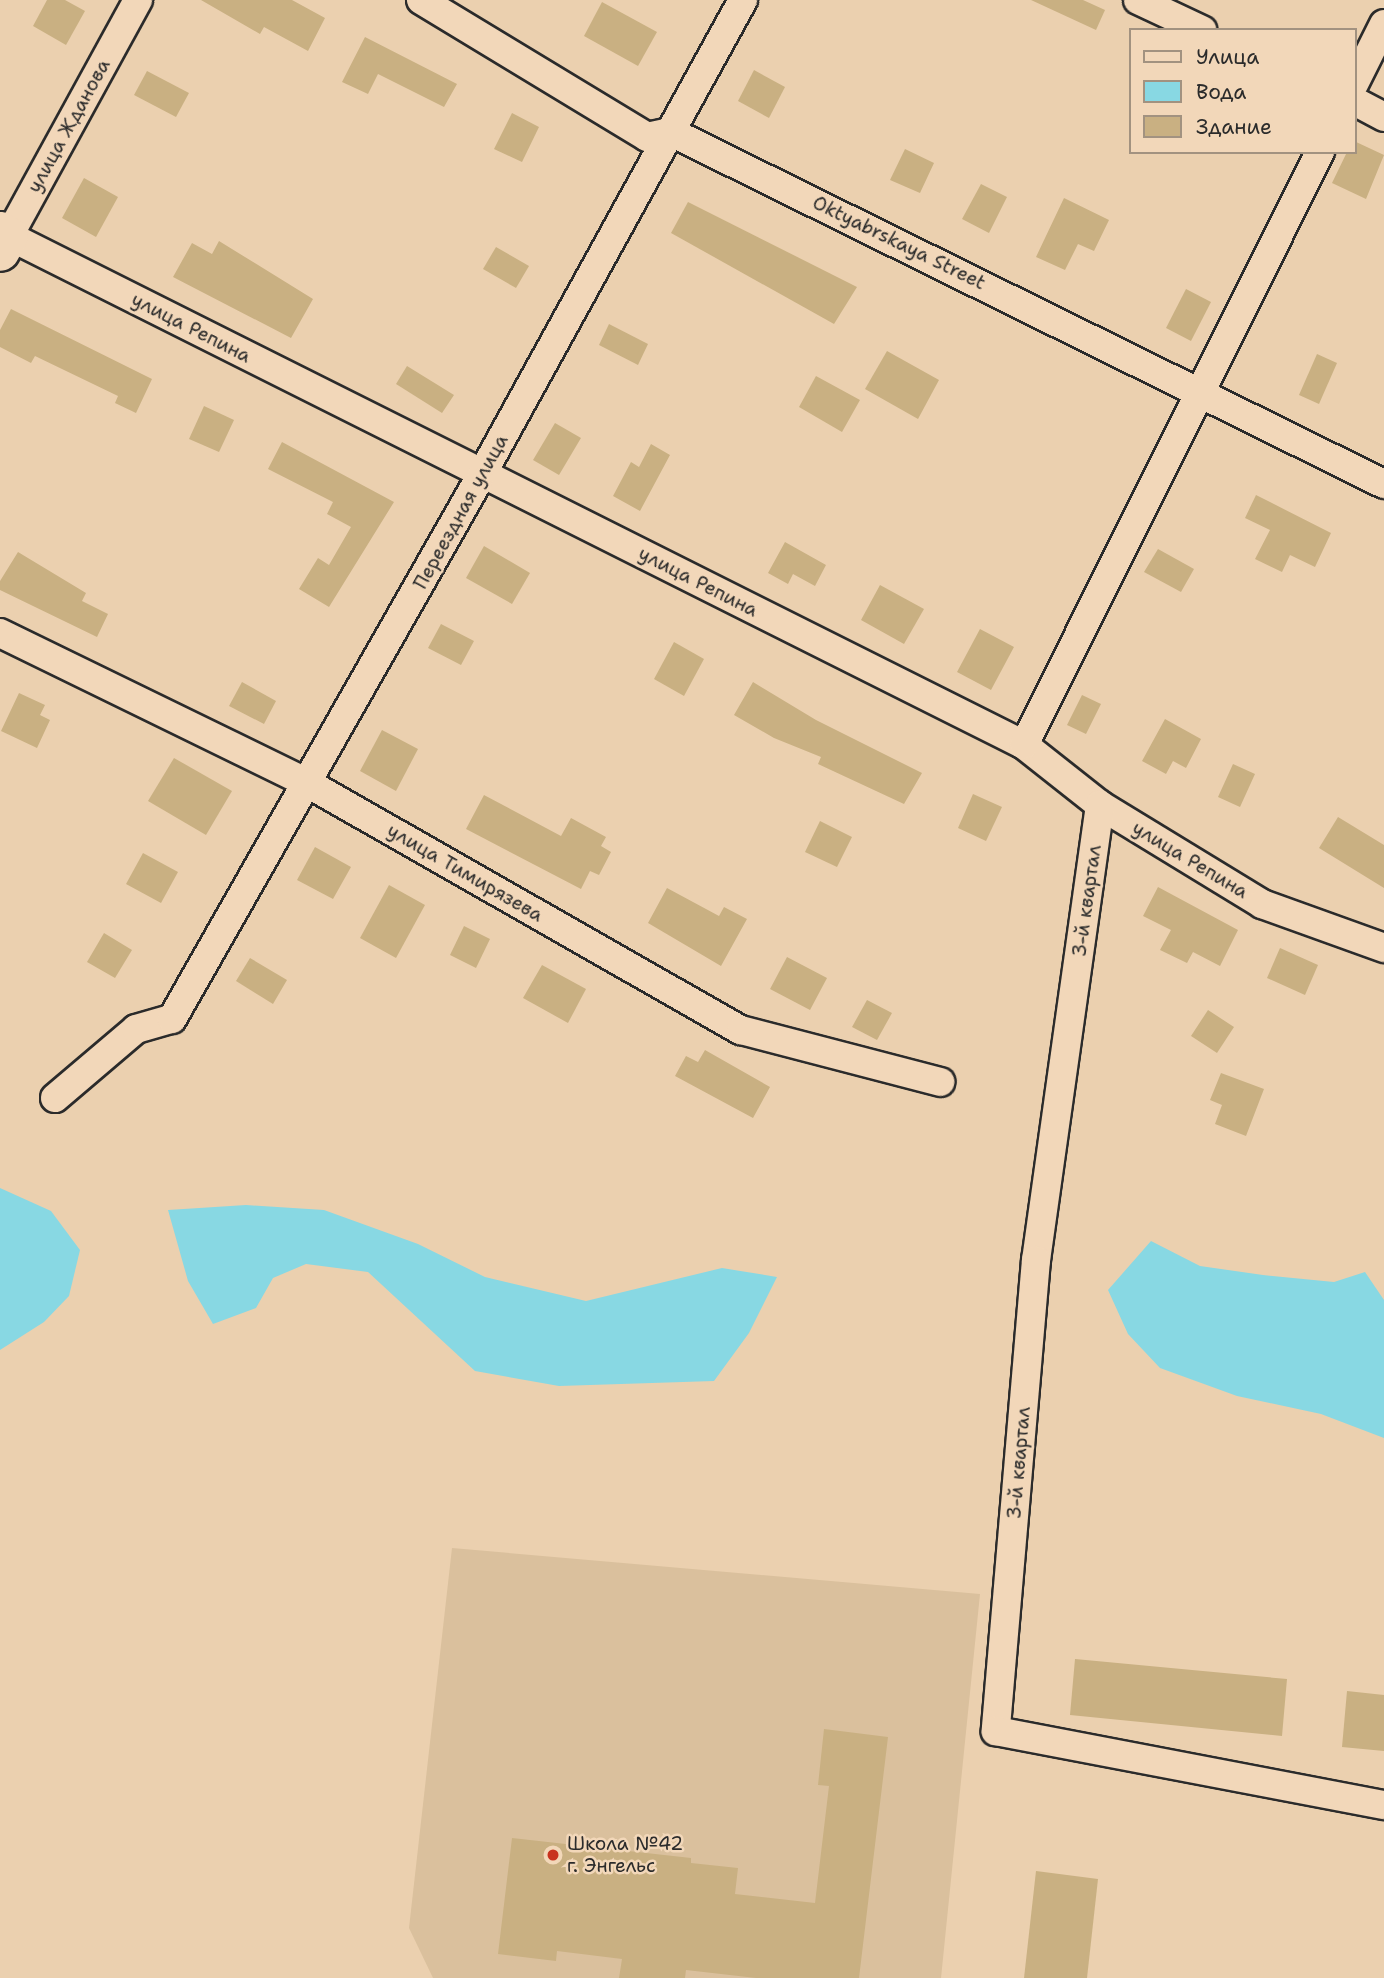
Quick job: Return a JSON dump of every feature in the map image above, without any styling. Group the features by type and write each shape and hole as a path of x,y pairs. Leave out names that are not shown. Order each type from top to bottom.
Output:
{"street":[{"name":"улица Жданова","path":"3,240 138,0"},
{"name":"Oktyabrskaya Street","path":"421,0 647,137 671,132 1201,390 1384,484"},
{"name":"Переездная улица","path":"55,1098 136,1028 172,1019 309,784 743,0"},
{"path":"1138,0 1198,28"},
{"path":"1356,80 1384,24"},
{"path":"1356,102 1384,117"},
{"path":"1024,745 1319,154"},
{"name":"улица Репина","path":"3,240 482,474 1024,745 1100,806 1262,904 1384,948"},
{"name":"улица Тимирязева","path":"0,633 309,784 741,1030 940,1082"},
{"name":"3-й квартал","path":"1100,806 1036,1260 996,1731 1384,1805"}],"shaded area":[{"path":"452,1548 980,1594 941,1978 433,1978 409,1928"}],"water":[{"path":"0,1188 51,1211 80,1250 69,1296 44,1322 0,1350"},
{"path":"246,1205 324,1210 418,1244 485,1277 586,1301 722,1268 777,1277 749,1333 714,1381 559,1386 475,1371 368,1272 306,1264 273,1278 256,1308 213,1324 188,1281 168,1210"},
{"path":"1151,1241 1200,1266 1334,1282 1365,1272 1384,1300 1384,1438 1321,1414 1237,1396 1160,1368 1128,1334 1108,1290"}],"building":[{"path":"47,0 65,0 85,11 66,45 33,26"},
{"path":"201,0 292,0 325,18 308,51 264,27 260,34"},
{"path":"1031,0 1083,0 1105,10 1096,30"},
{"path":"602,2 657,32 638,66 584,36"},
{"path":"365,37 457,84 444,107 378,74 368,94 342,82"},
{"path":"754,70 785,87 769,118 738,101"},
{"path":"147,71 189,93 176,117 134,95"},
{"path":"512,113 539,127 522,162 494,149"},
{"path":"1356,142 1384,155 1366,199 1332,183 1346,154 1356,154"},
{"path":"905,149 934,163 920,193 890,180"},
{"path":"84,178 118,197 96,237 62,218"},
{"path":"981,184 1007,197 989,233 962,219"},
{"path":"1064,198 1109,220 1094,251 1078,244 1065,270 1036,257"},
{"path":"688,202 857,287 834,324 671,233"},
{"path":"219,241 313,299 291,338 173,277 192,243 212,254"},
{"path":"496,247 529,266 516,288 483,269"},
{"path":"1186,289 1211,302 1191,341 1166,328"},
{"path":"11,309 152,379 136,413 115,403 118,396 35,356 31,363 0,347 0,330"},
{"path":"609,324 648,344 638,365 599,345"},
{"path":"887,351 939,380 918,419 865,389"},
{"path":"1317,354 1337,363 1319,404 1299,395"},
{"path":"407,366 454,395 442,413 396,384"},
{"path":"816,376 860,400 842,432 799,407"},
{"path":"204,406 234,420 219,452 189,439"},
{"path":"555,423 581,438 559,475 533,460"},
{"path":"282,442 394,502 329,607 299,589 318,558 329,565 351,527 327,514 333,502 268,469"},
{"path":"651,444 670,455 640,511 613,496 631,462 639,467"},
{"path":"1256,495 1331,533 1315,567 1290,555 1282,572 1255,559 1270,530 1245,518"},
{"path":"785,542 826,565 815,586 793,574 788,584 768,573"},
{"path":"484,546 530,573 512,604 466,578"},
{"path":"1158,549 1194,569 1181,592 1144,572"},
{"path":"18,552 86,593 82,601 108,614 97,637 0,590 0,581"},
{"path":"880,585 924,609 904,644 861,620"},
{"path":"441,624 474,641 461,665 428,648"},
{"path":"980,629 1014,647 991,690 957,672"},
{"path":"674,642 704,659 684,696 654,679"},
{"path":"242,682 276,701 264,724 229,706"},
{"path":"753,682 816,720 922,773 904,804 818,764 821,757 774,738 734,715"},
{"path":"19,693 45,705 40,715 50,720 37,748 1,731"},
{"path":"1082,695 1101,704 1086,734 1067,725"},
{"path":"1165,719 1201,739 1186,768 1173,761 1166,774 1142,761"},
{"path":"382,730 418,749 396,791 360,771"},
{"path":"174,758 232,791 206,835 148,801"},
{"path":"1233,764 1255,774 1240,807 1218,797"},
{"path":"973,794 1002,807 986,841 958,828"},
{"path":"484,795 561,836 571,818 606,837 601,846 611,852 599,875 590,871 581,889 466,829"},
{"path":"1338,817 1384,845 1384,888 1319,848"},
{"path":"820,821 852,837 837,867 805,852"},
{"path":"315,847 351,867 333,899 297,880"},
{"path":"143,853 178,872 161,903 126,884"},
{"path":"389,885 425,905 396,958 360,938"},
{"path":"1158,887 1238,930 1220,966 1193,952 1187,963 1160,950 1171,930 1143,916"},
{"path":"667,888 719,916 724,907 747,919 721,966 648,923"},
{"path":"464,926 490,939 476,968 450,955"},
{"path":"104,933 132,950 115,978 87,962"},
{"path":"1280,948 1318,965 1305,995 1267,978"},
{"path":"787,957 827,978 810,1010 770,989"},
{"path":"250,958 287,980 273,1004 236,981"},
{"path":"542,965 586,989 568,1023 523,998"},
{"path":"867,1000 892,1013 877,1040 852,1027"},
{"path":"1208,1010 1234,1027 1217,1053 1191,1036"},
{"path":"705,1050 770,1087 753,1118 675,1076 686,1056 698,1062"},
{"path":"1221,1073 1264,1089 1246,1136 1215,1124 1222,1105 1210,1100"},
{"path":"1075,1659 1287,1679 1282,1736 1070,1715"},
{"path":"1347,1691 1384,1695 1384,1751 1342,1747"},
{"name":"Школа №42 г. Энгельс","path":"824,1729 888,1737 859,1978 756,1978 686,1970 685,1978 619,1978 622,1959 557,1951 556,1961 498,1954 512,1838 691,1858 691,1863 738,1868 735,1894 815,1903 829,1786 818,1785"},
{"path":"1036,1871 1098,1879 1087,1978 1024,1978"}],"place":[{"name":"Школа №42 г. Энгельс","path":"553,1855"}]}
